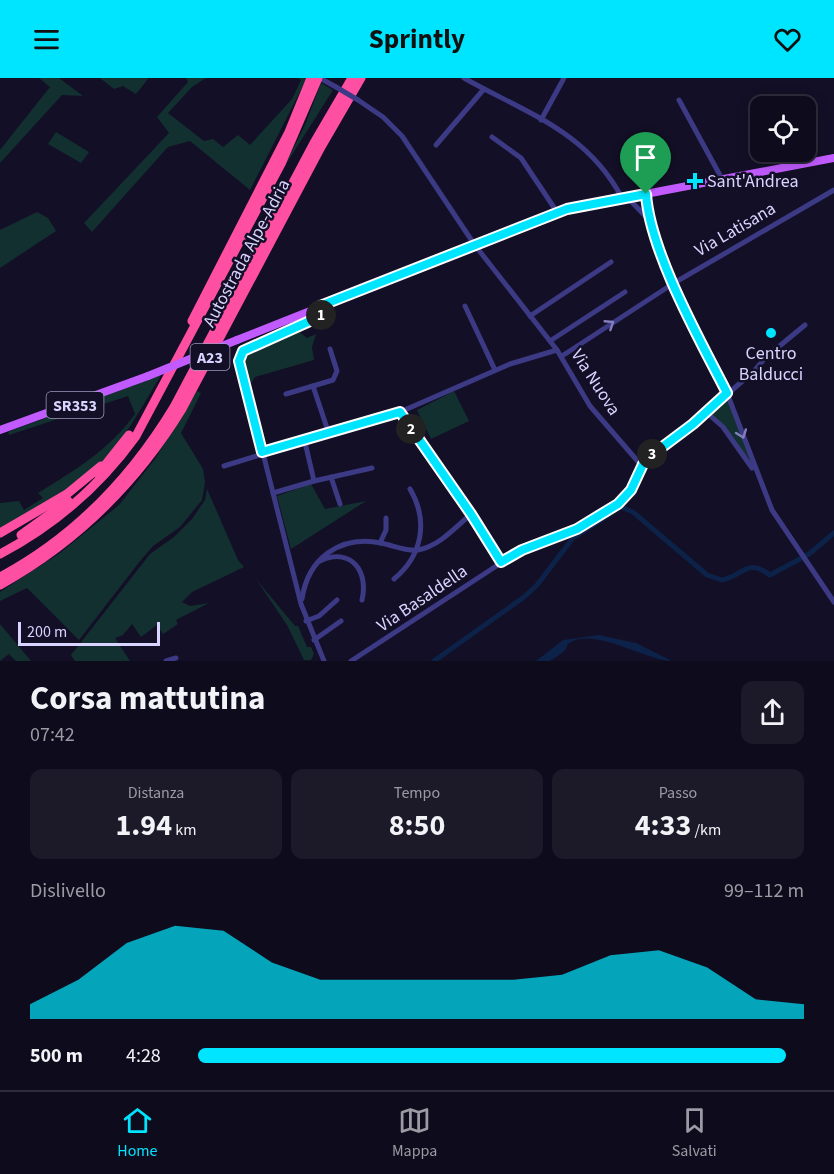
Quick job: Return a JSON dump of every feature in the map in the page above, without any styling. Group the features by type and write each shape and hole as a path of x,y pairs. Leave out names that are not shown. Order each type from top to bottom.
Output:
{"highway":[{"name":"A23","path":"0,547 57,510 100,472 132,431 289,132 311,78"},
{"name":"Autostrada Alpe-Adria","path":"0,577 42,552 81,521 118,485 152,442 174,407 314,143 352,78"},
{"name":"Autostrada Alpe-Adria","path":"0,585 49,556 78,533 124,489 159,446 182,410 321,147 361,78"},
{"name":"A23","path":"0,554 45,527 75,503 116,464 136,435 275,175 320,79"},
{"name":"A23","path":"0,533 67,494 112,457"}],"main road":[{"name":"SR353","path":"0,430 86,401 557,212 834,158"}],"street":[{"path":"464,78 578,141 604,167 625,198 650,220"},
{"path":"541,120 564,78"},
{"name":"Via Nuova","path":"320,79 383,117 402,135 474,244 562,356 590,406 641,465"},
{"path":"436,145 484,89"},
{"path":"679,100 722,179"},
{"path":"492,137 521,158 557,212"},
{"name":"Via Latisana","path":"562,356 674,283 834,190"},
{"path":"646,194 650,220 674,283 727,393 772,510 834,602"},
{"path":"530,316 611,262"},
{"name":"Via Nuova","path":"550,341 625,292"},
{"path":"320,306 321,316 246,350 240,355 301,604 324,661"},
{"path":"465,306 495,370"},
{"name":"Via Basaldella","path":"351,661 501,562 522,550 577,529 618,504 631,490 641,465 706,412 805,325"},
{"path":"286,394 333,380 338,371 330,349"},
{"path":"224,466 304,438 400,412 495,370 557,350"},
{"path":"313,386 328,431"},
{"path":"400,412 471,514 501,562"},
{"path":"706,412 723,427 757,475"},
{"path":"304,438 314,481"},
{"path":"273,494 314,481 372,468"},
{"path":"331,477 340,504"},
{"path":"394,579 407,567 416,551 421,522 417,504 410,489"},
{"path":"301,604 306,583 326,552 342,544 361,542 380,543 416,551 444,538 471,514"},
{"path":"380,543 386,530 386,518"},
{"path":"318,562 336,557 350,560 364,577 362,600"},
{"path":"306,621 319,616 337,600"},
{"path":"314,640 341,621"},
{"path":"166,661 176,658"}],"green space":[{"path":"39,78 59,78 83,96 62,95 0,163 0,150 50,87"},
{"path":"100,78 148,79 136,94 123,86 114,89"},
{"path":"186,78 206,78 192,87 168,113 204,141 213,139 223,147 238,135 250,145 292,99 301,80 298,78 307,78 250,190 190,141 168,147 92,232 84,223 169,133 157,117 188,82"},
{"path":"321,83 333,90 283,169 305,125"},
{"path":"56,132 89,152 81,163 48,144"},
{"path":"37,212 48,218 56,231 0,268 0,230"},
{"path":"297,330 307,338 316,334 312,347 314,360 255,377 248,388 242,357"},
{"path":"161,375 127,431 107,457 83,479 63,493 0,530 0,503 19,501 24,510 43,498 38,493 103,449 135,414 128,396 9,435 8,432"},
{"path":"197,391 201,393 181,433 203,469 205,482 202,500 180,527 153,546 79,640 27,588 0,601 0,592 60,553 119,505 155,459"},
{"path":"454,391 469,421 431,439 417,410"},
{"path":"727,393 757,475 723,427 706,412"},
{"path":"311,484 325,509 366,501 291,549 277,496"},
{"path":"207,489 238,560 244,567 192,592 182,602 190,606 209,603 176,620 178,624 163,634 157,625 141,637 132,624 123,635 115,638 130,661 75,661 71,655 150,554 174,537 192,519 205,500"},
{"path":"256,579 295,626 298,626 307,647 311,647 314,654 311,660 304,660 287,625"},
{"path":"0,624 31,661 16,661 9,654 0,661"}],"water":[{"path":"599,635 636,643 672,661 662,660 607,642 581,639 569,643 564,651 550,661 536,661 563,640"}],"waterway":[{"path":"434,661 524,597 537,585 573,538 621,507 633,512 707,575 722,580 750,568 762,570 770,575 809,554 834,533"}],"place":[{"name":"Sant'Andrea","path":"695,181"},
{"name":"Centro Balducci","path":"771,333"}],"route":[{"path":"646,194 650,220 674,284 727,393 693,424 645,460 631,490 618,504 569,533 522,550 501,562 471,514 400,412 331,430 262,452 239,361 243,351 321,316 320,306 474,244 567,209 646,194"}]}
